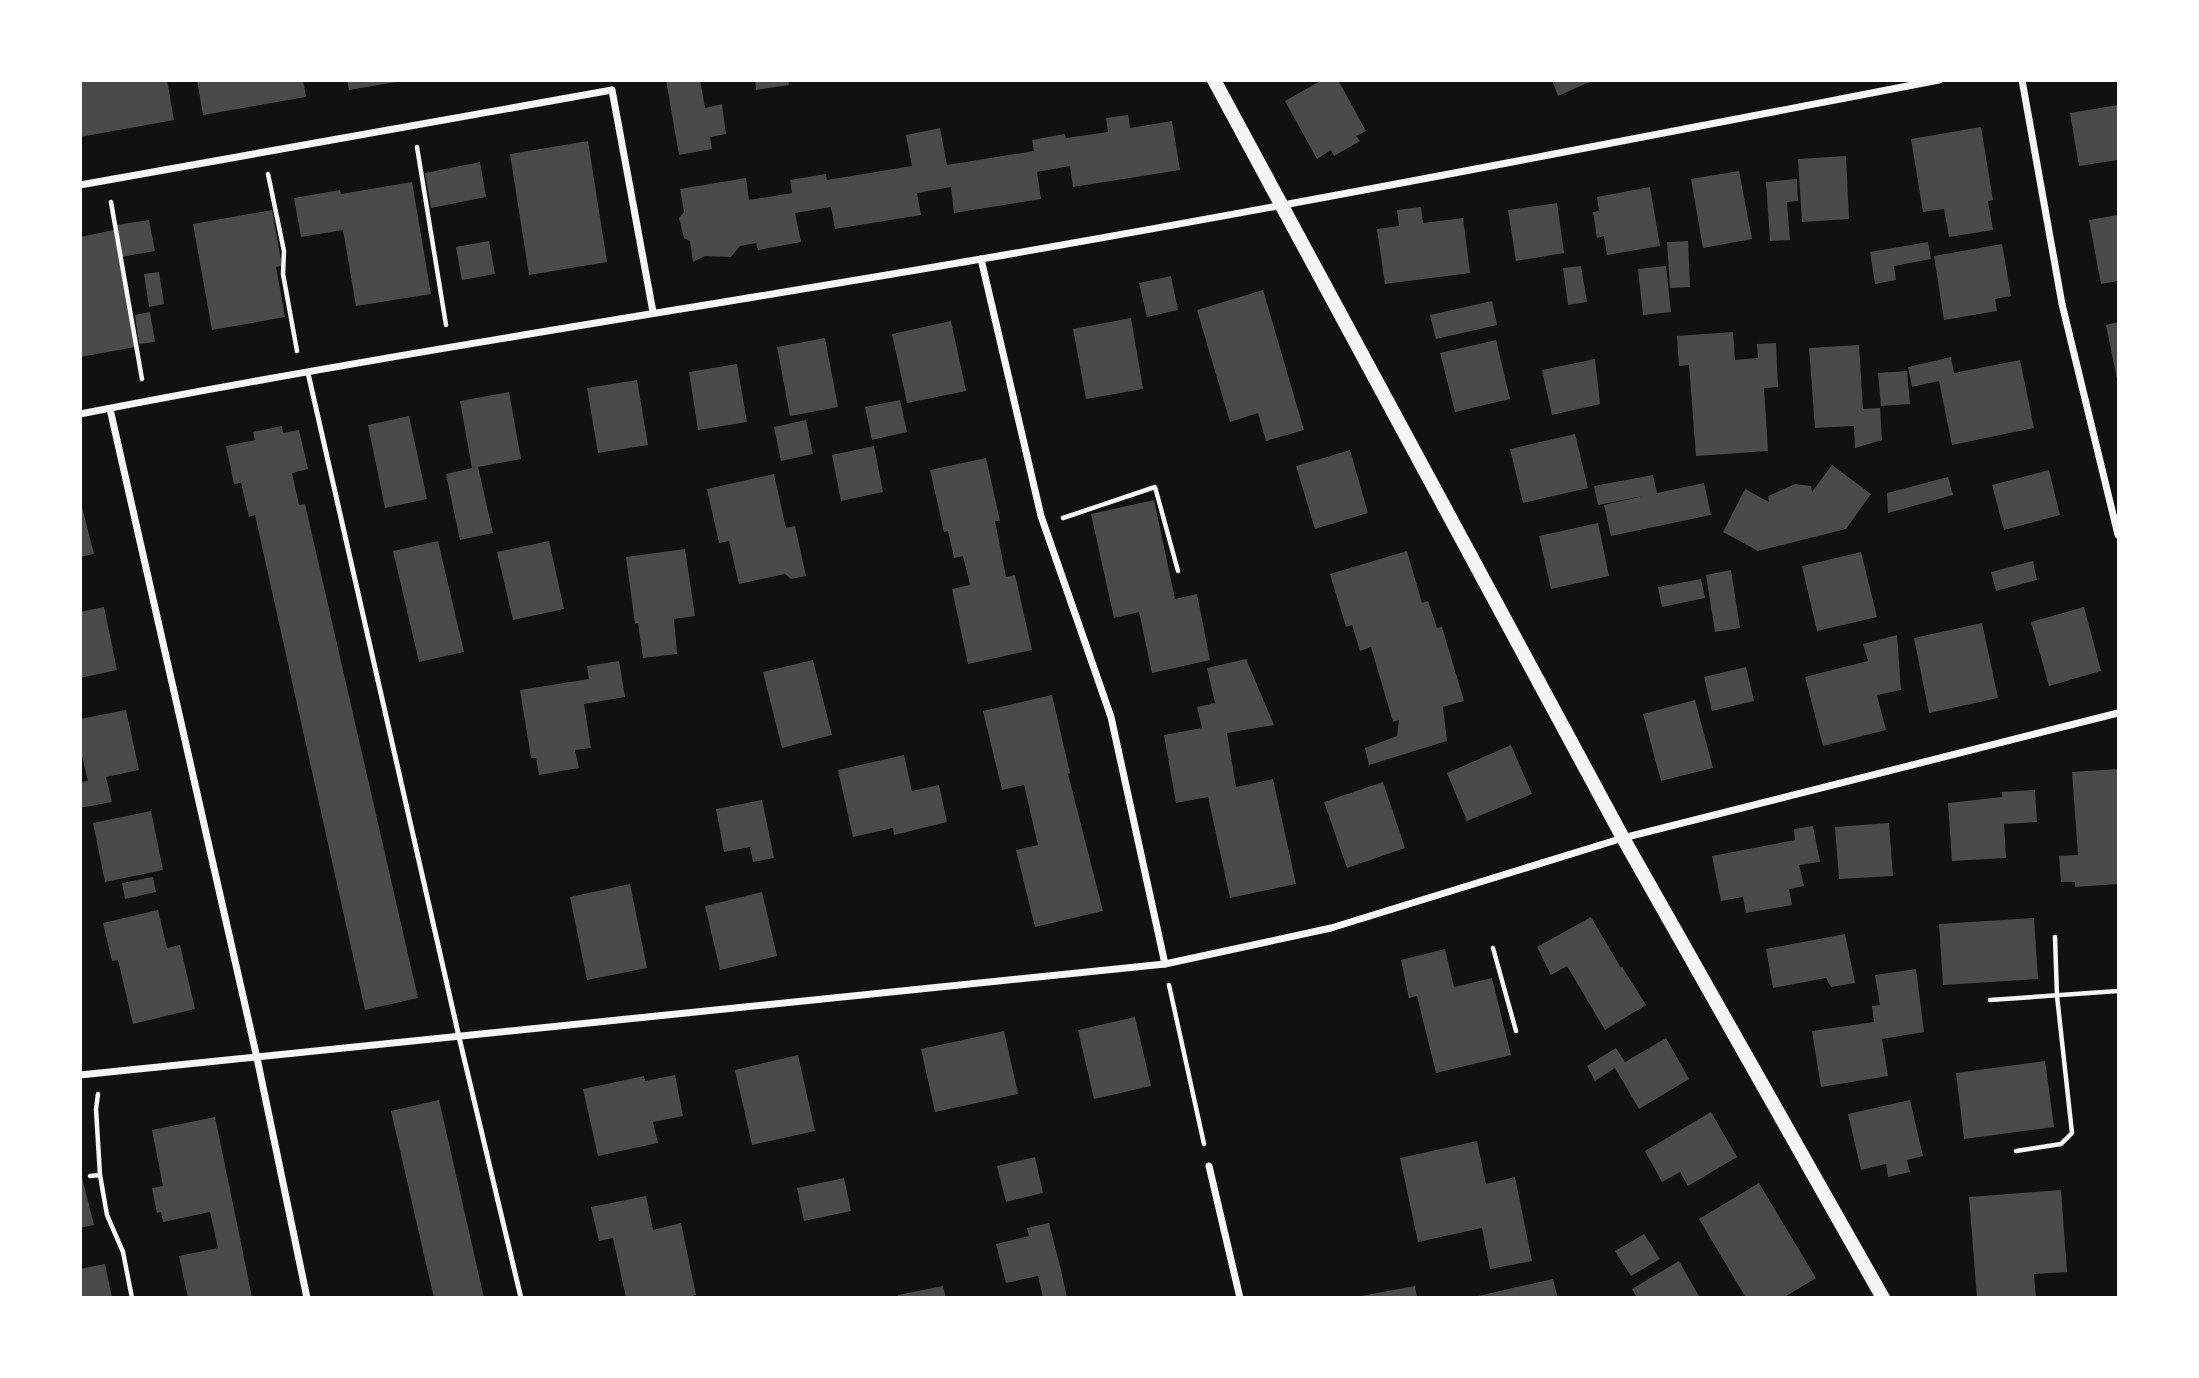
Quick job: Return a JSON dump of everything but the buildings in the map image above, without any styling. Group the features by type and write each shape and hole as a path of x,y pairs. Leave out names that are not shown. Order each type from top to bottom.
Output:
{"main road":[{"path":"1214,80 1623,838 1883,1297"}],"street":[{"path":"80,414 653,312 981,259 1282,206 1939,80"},
{"path":"2022,80 2062,304 2118,533"},
{"path":"80,185 612,90 653,312"},
{"path":"981,259 1044,524 1111,717 1165,964"},
{"path":"110,408 257,1058 307,1297"},
{"path":"80,1075 1165,964 1331,928 1623,838 2119,713"},
{"path":"1209,1166 1240,1297"}],"lane":[{"path":"305,374 521,1297"}],"path":[{"path":"413,125 450,348"},
{"path":"263,152 284,251 284,274 305,374"},
{"path":"107,180 146,402"},
{"path":"1044,524 1155,486 1178,571"},
{"path":"2016,1151 2061,1144 2072,1133 2057,996 2055,937"},
{"path":"1493,948 1516,1031"},
{"path":"1165,964 1209,1166"},
{"path":"1990,1000 2119,991"},
{"path":"100,1073 96,1110 100,1175 107,1215 123,1252 132,1297"},
{"path":"90,1176 100,1175"}]}
